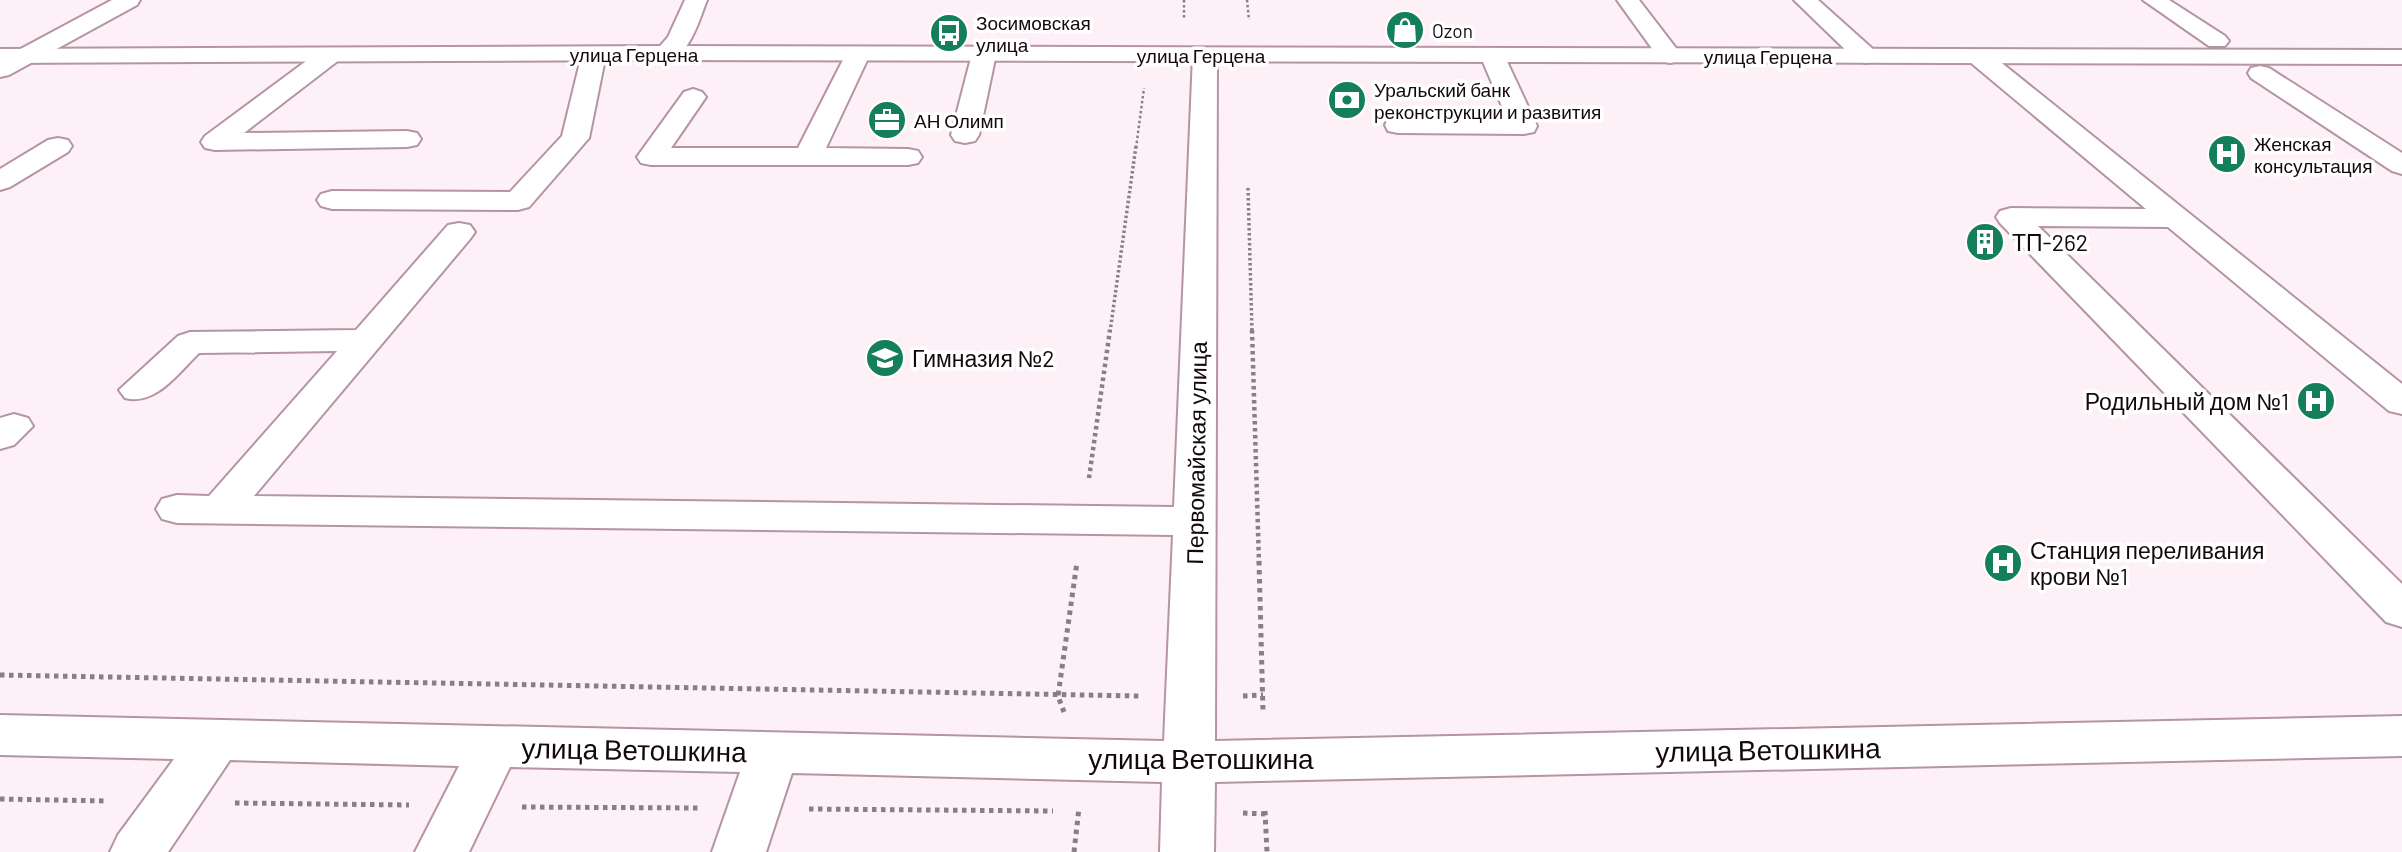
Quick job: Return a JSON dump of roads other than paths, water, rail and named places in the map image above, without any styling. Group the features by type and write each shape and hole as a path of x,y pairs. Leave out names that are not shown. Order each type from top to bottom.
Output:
{"street":[{"path":"0,70 129,0"},
{"path":"666,53 679,40 696,0"},
{"path":"1629,0 1670,56"},
{"path":"1805,0 1866,56"},
{"path":"2154,0 2217,41"},
{"name":"улица Герцена","path":"0,56 666,53 2402,57"},
{"path":"332,200 517,201 575,138 594,54"},
{"path":"808,156 858,54"},
{"path":"965,135 985,54"},
{"path":"330,55 215,142 407,139"},
{"name":"Первомайская улица","path":"1187,852 1205,55"},
{"path":"1398,125 1524,126 1492,55"},
{"path":"1979,57 2402,403"},
{"path":"2260,74 2402,165"},
{"path":"693,97 651,157 908,157"},
{"path":"0,181 58,146"},
{"path":"2176,218 2011,217 2402,611"},
{"path":"221,509 458,232"},
{"path":"138,390 190,343 366,340"},
{"path":"177,509 1195,521"},
{"name":"улица Ветошкина","path":"0,736 1189,762 2398,741"},
{"path":"137,852 216,740"},
{"path":"442,852 495,746"},
{"path":"747,830 773,752"}],"place":[{"name":"Ozon","path":"1405,30"},
{"name":"Зосимовская улица","path":"949,33"},
{"name":"Уральский банк реконструкции и развития","path":"1347,100"},
{"name":"АН Олимп","path":"887,120"},
{"name":"Женская консультация","path":"2227,154"},
{"name":"ТП-262","path":"1985,242"},
{"name":"Гимназия №2","path":"885,358"},
{"name":"Родильный дом №1","path":"2316,401"},
{"name":"Станция переливания крови №1","path":"2003,563"}]}
